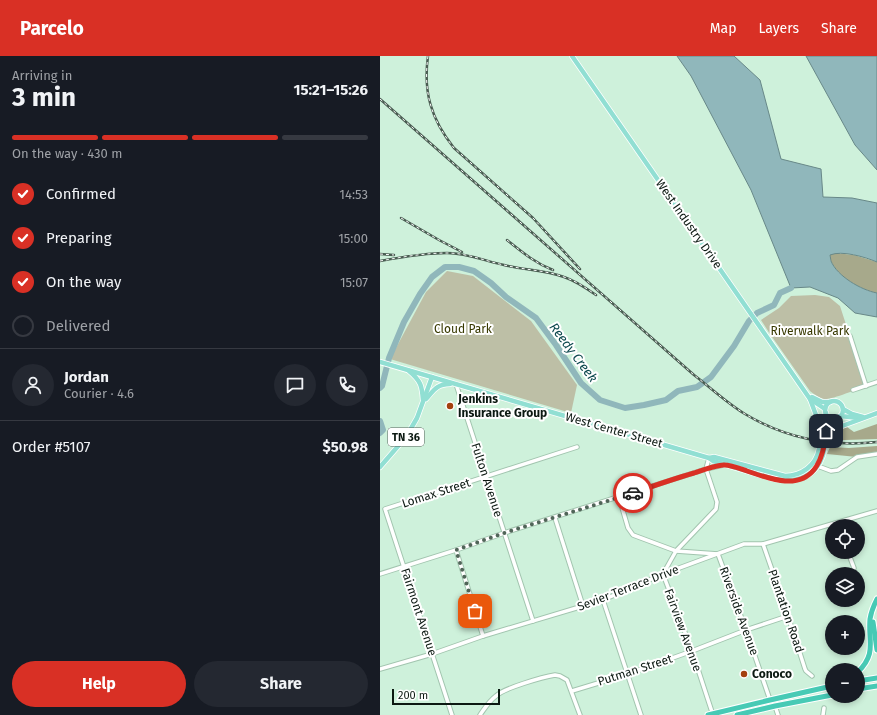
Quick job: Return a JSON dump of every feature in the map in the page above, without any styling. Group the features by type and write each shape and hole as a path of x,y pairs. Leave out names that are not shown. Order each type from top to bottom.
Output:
{"highway":[{"path":"876,601 873,626 877,650"},
{"path":"864,663 871,649 870,620 876,601"},
{"path":"865,680 877,678"},
{"path":"866,688 877,686"},
{"path":"711,715 825,688"},
{"path":"866,688 877,690"},
{"path":"775,706 779,701 810,694 814,690"},
{"path":"737,715 825,696"},
{"path":"744,713 750,708 767,704 770,700"}],"main road":[{"name":"West Industry Drive","path":"572,56 810,399 826,411"},
{"name":"West Center Street","path":"380,362 709,458 713,461 774,479 784,481 801,479 811,473 814,465"},
{"path":"408,370 416,376 421,384 424,402"},
{"name":"TN 36","path":"380,467 406,437 417,418 432,377"},
{"path":"424,402 432,391 438,386 445,384 456,384"},
{"name":"West Industry Drive","path":"805,392 822,402 830,402"},
{"path":"810,399 816,415 819,434 818,451 814,465"},
{"path":"819,434 826,411 826,406 830,402 837,401 842,405 843,409 863,418"},
{"path":"840,416 843,413 843,409"},
{"path":"826,411 828,416 833,419"},
{"path":"826,439 829,432 834,429 877,413"},
{"path":"814,465 823,454 826,431 833,419 840,416 863,418"},
{"name":"West Center Street","path":"709,458 714,457 785,476 801,473 814,465"}],"street":[{"path":"850,336 866,386"},
{"path":"853,390 877,382"},
{"name":"Fulton Avenue","path":"456,384 533,621"},
{"name":"Lomax Street","path":"385,509 578,447"},
{"path":"814,465 831,471 838,470 857,457 877,454"},
{"path":"706,469 709,458"},
{"path":"380,574 504,533 724,464"},
{"name":"Fairview Avenue","path":"706,469 717,502 716,509 676,551 663,574 692,651 711,715"},
{"name":"Riverside Avenue","path":"619,497 628,528 633,535 676,551 718,554 770,700"},
{"name":"Fairmont Avenue","path":"385,509 452,715"},
{"name":"Sevier Terrace Drive","path":"853,519 877,511"},
{"path":"555,518 583,606"},
{"name":"Sevier Terrace Drive","path":"380,668 432,654 483,636 604,600 663,574 744,544 763,544 825,527"},
{"name":"Plantation Road","path":"763,544 806,672 812,676"},
{"path":"456,550 483,636"},
{"path":"604,600 641,715"},
{"name":"Putman Street","path":"572,691 628,674 788,616"},
{"path":"480,715 497,694 555,675 567,680 580,715"},
{"path":"775,706 778,715"},
{"path":"823,715 824,708"}],"green space":[{"path":"835,253 854,255 877,262 877,293 857,286 838,272 830,258 830,254"},
{"name":"Cloud Park","path":"447,271 473,276 531,321 577,385 571,413 390,359 426,292"},
{"name":"Riverwalk Park","path":"815,295 829,297 840,306 866,386 828,399 820,398 810,391 761,320 779,308 791,296"},
{"path":"877,424 877,439 826,440 834,429 847,427 854,432"},
{"path":"877,446 877,454 857,457 827,454 830,447 849,448"}],"water":[{"path":"677,56 734,56 760,80 781,159 821,169 823,197 852,198 877,203 877,262 860,256 841,253 830,255 834,267 850,282 864,289 877,293 877,317 855,313 838,298 810,287 791,288 751,190 691,76"},
{"path":"806,56 877,56 877,170 855,145"}],"waterway":[{"name":"Reedy Creek","path":"380,388 382,386 389,358 404,322 420,294 432,277 445,267 459,267 474,271 491,283 506,297 536,318 581,383 600,400 625,408 666,400 678,391 697,387 711,377 734,346 749,321 757,313 774,305 780,293 791,288"},
{"name":"Reedy Creek","path":"380,421 383,430 380,433"}],"railway":[{"path":"428,56 427,81 430,105 434,116 446,137 454,148 533,218 580,269"},
{"path":"380,99 694,375 738,410 776,429 809,439 843,443 877,442"},
{"path":"401,218 462,252"},
{"path":"507,240 534,261 553,270"},
{"path":"380,254 394,255"},
{"path":"380,261 430,254 462,254 512,267 542,271 557,275 585,287 596,295"}],"way so far":[{"path":"475,611 456,550 504,533 633,493"}],"place":[{"name":"Jenkins Insurance Group","path":"450,406"},
{"name":"Conoco","path":"744,674"}],"route":[{"path":"633,493 724,464 784,481 801,479 817,467 823,454 826,431"}]}
